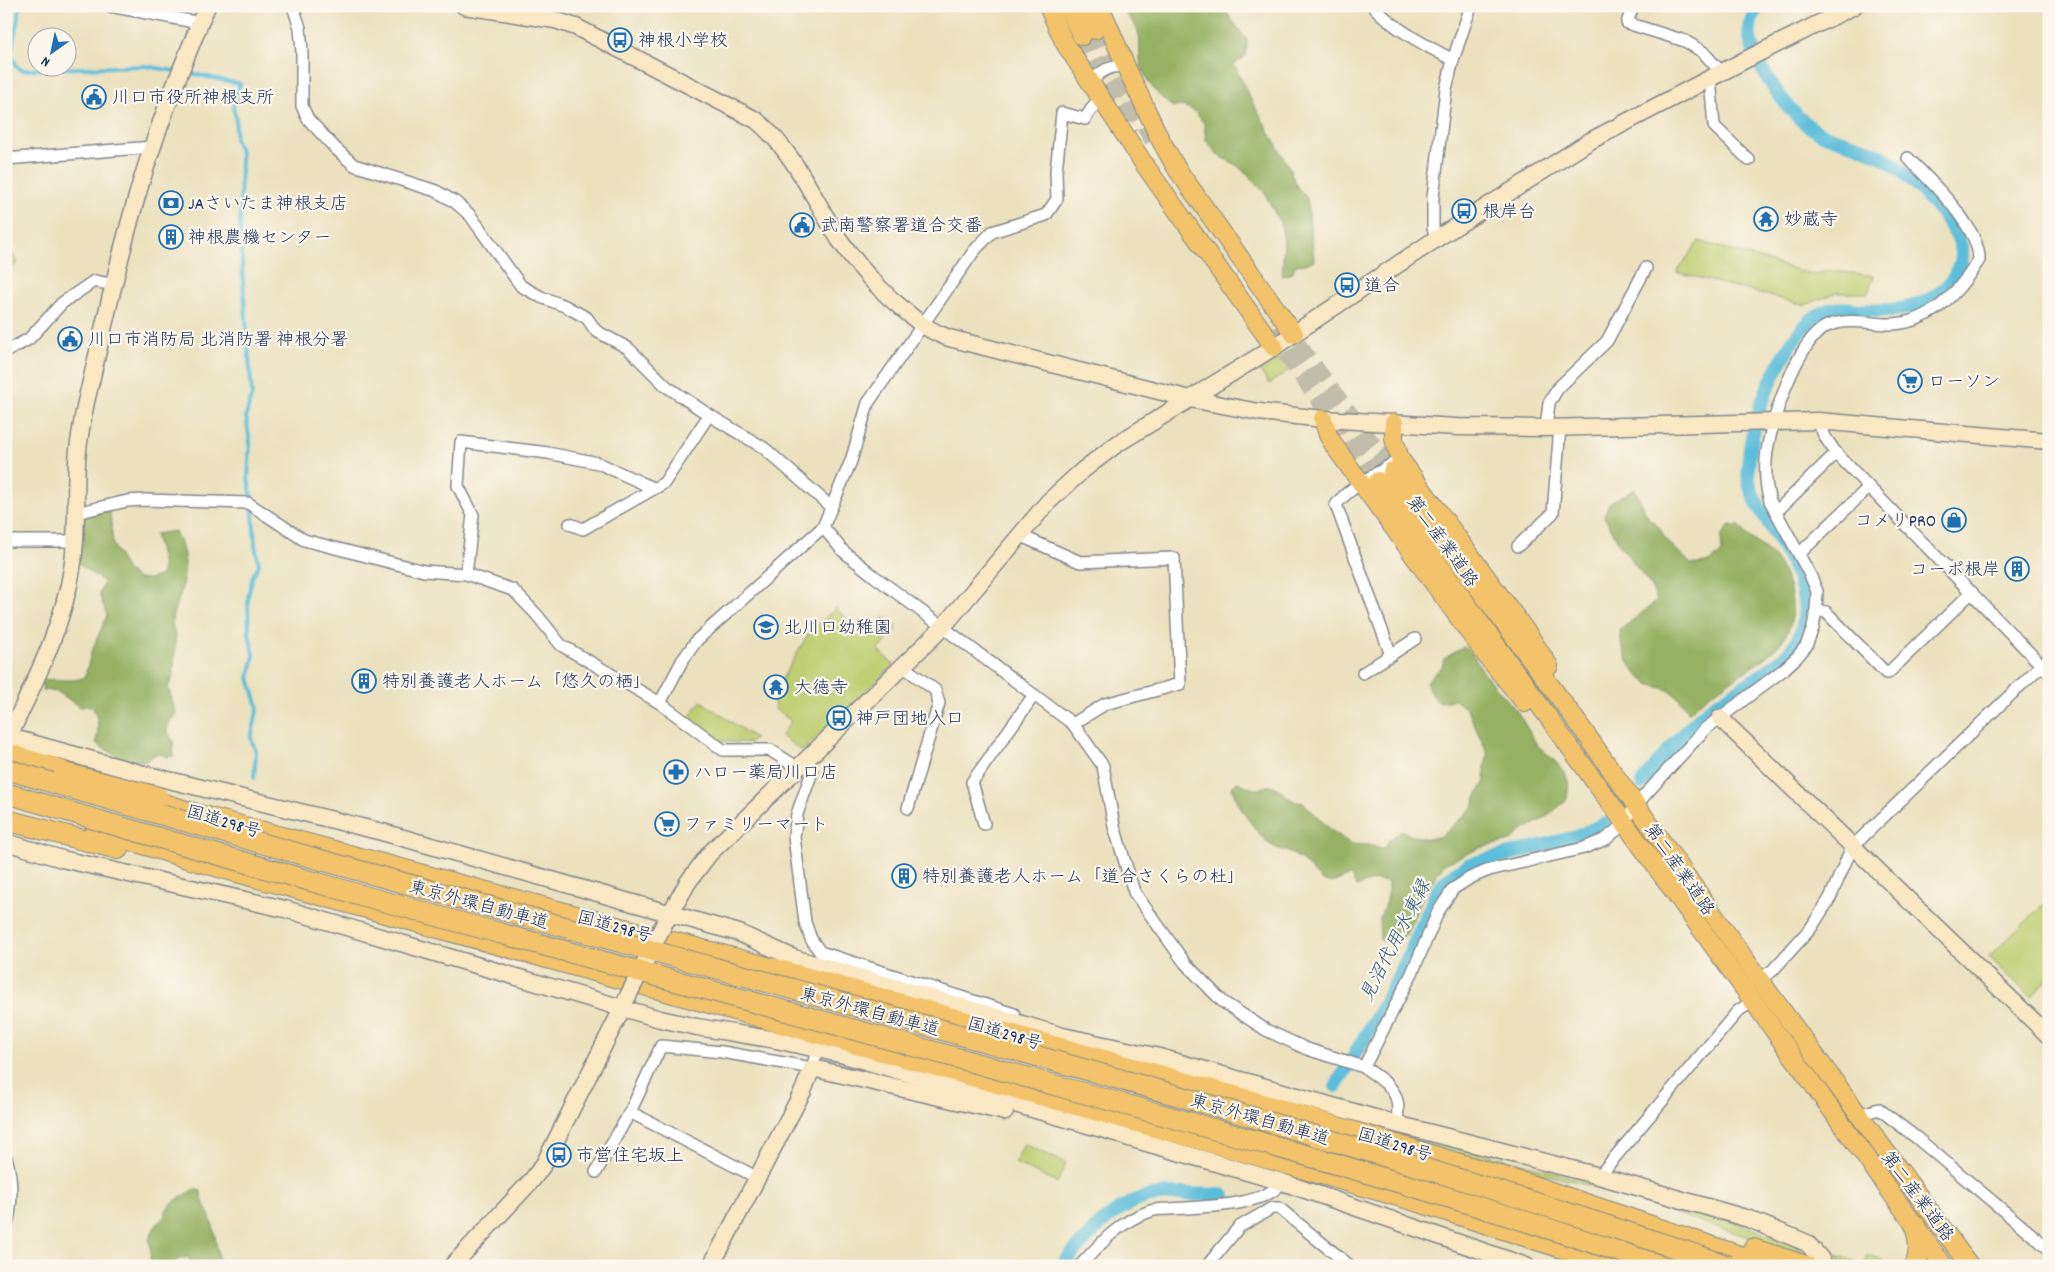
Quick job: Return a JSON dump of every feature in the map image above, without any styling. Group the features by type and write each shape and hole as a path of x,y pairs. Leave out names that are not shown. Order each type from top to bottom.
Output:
{"highway":[{"name":"国道298号","path":"7,742 196,814 804,977 1252,1101 1530,1185 1769,1266"},
{"path":"6,758 636,922 804,977"},
{"name":"東京外環自動車道","path":"6,770 407,884 1247,1115 1615,1227 1729,1266"},
{"name":"東京外環自動車道","path":"6,793 232,858 1239,1136 1427,1190 1662,1266"},
{"path":"6,801 190,859 1235,1148 1422,1203 1618,1266"},
{"path":"6,820 604,983 791,1024"},
{"path":"1530,1185 1620,1206 1806,1266"},
{"path":"1915,1225 1920,1244 1915,1266"},
{"path":"1516,1234 1602,1266"}],"main road":[{"path":"1048,6 1064,42 1144,164 1274,347"},
{"path":"1067,6 1088,33 1085,6"},
{"path":"1100,6 1160,139 1177,169 1294,334"},
{"path":"1323,419 1329,438 1383,473 1394,439 1394,423"},
{"name":"第二産業道路","path":"1383,473 1530,637 1567,695 1578,723 1636,806 1759,979 1970,1266"},
{"name":"第二産業道路","path":"1383,473 1578,760 1944,1266"}],"street":[{"path":"110,6 200,24"},
{"path":"207,6 152,147 134,204 80,431 72,569 59,620 34,683 7,742 382,832 667,917 739,933 794,958 1063,1036 1159,1057 1396,1124 1599,1176 1749,1219 1797,1238 1813,1248 1824,1266"},
{"path":"293,6 300,28 302,106 308,119 334,147 354,165 436,191 455,202 470,214 521,286 587,318 596,331 628,348 666,386 709,415 764,448 831,507"},
{"path":"464,6 555,20 576,27 756,120 779,142 852,257 895,303 937,334 949,338 1190,399 1258,412 1323,419 1457,428 1553,428 1818,421 2049,441"},
{"path":"1373,6 1380,14 1412,38 1453,60"},
{"path":"1436,238 1433,228 1433,197 1446,89 1453,60 1471,6"},
{"path":"1633,6 1627,23 1685,41 1703,52 1715,75 1714,126 1749,160"},
{"path":"457,1264 544,1164 667,917 688,882 710,853 904,667 942,628 1048,502 1083,470 1117,444 1274,347 1436,238 1590,141 1755,54 1850,7"},
{"path":"660,703 682,661 698,640 822,527 850,461 868,403 974,251 992,232 1046,215 1057,199 1056,172 1062,113 1085,119 1096,91 1093,80 1098,75 1116,66 1122,66 1127,69"},
{"path":"6,159 152,147"},
{"path":"1364,1067 1412,973 1438,912 1453,889 1470,878 1489,870 1584,848 1606,838 1624,822 1679,756 1705,729 1797,657 1806,646 1813,628 1817,592 1770,501 1766,488 1765,474 1770,421 1799,358 1816,334 1827,326 1850,321 1889,324 1907,322 1920,317 1933,311 1955,294 1979,260 1976,243 1966,224 1908,158"},
{"path":"1518,546 1553,513 1553,428 1549,403 1558,388 1607,341 1646,268"},
{"path":"7,351 29,339 62,303 94,282 115,285"},
{"path":"570,524 583,529 664,483 709,415"},
{"path":"1759,979 1772,970 1811,928 1830,898 1852,847 2046,666 1836,453 1825,437 1818,421"},
{"path":"466,574 473,515 458,486 460,442 548,453 598,463 653,488"},
{"path":"1776,512 1836,453"},
{"path":"1383,473 1340,499 1336,505 1391,655"},
{"path":"1799,554 1870,487"},
{"path":"76,513 127,501 144,500 248,503 304,540 424,570 466,574 513,590 537,615 561,645 660,703 723,750 770,750 802,765 812,772 797,814 794,837 805,922 811,939 821,956 1024,1017 1063,1036"},
{"path":"822,527 843,551 942,628 1073,724 1103,766 1114,826 1134,892 1185,963 1223,1002 1266,1030 1307,1049 1364,1067 1392,1090 1398,1101 1399,1110 1392,1140"},
{"path":"1019,535 1080,562 1174,558 1180,684 1105,704 1073,724"},
{"path":"6,541 75,541"},
{"path":"1816,610 1826,612 1888,673 1972,592"},
{"path":"1363,673 1415,639"},
{"path":"904,667 935,690 939,703 908,808"},
{"path":"984,824 972,782 1034,695"},
{"path":"1720,718 2049,1036"},
{"path":"6,842 62,859 285,909 624,1004 697,1028 776,1040 844,1055 1282,1182 1381,1208 1521,1265"},
{"path":"1599,1176 1738,1011 1754,1001"},
{"path":"596,1172 630,1112 661,1046 813,1063 1037,1119 1137,1139"},
{"path":"711,1266 804,1091 813,1063"},
{"path":"1858,1115 1880,1109 2049,1249"},
{"path":"630,1112 758,1178"},
{"path":"6,1158 10,1170 9,1217 6,1228"},
{"path":"1080,1266 1099,1246 1130,1220 1150,1211 1228,1204 1257,1198 1270,1194 1282,1182"},
{"path":"1207,1266 1239,1226 1272,1208 1280,1208 1350,1266"}],"green space":[{"path":"1121,6 1204,6 1210,10 1224,9 1247,40 1246,56 1234,64 1250,98 1288,165 1297,187 1307,198 1314,260 1306,264 1296,265 1292,273 1282,276 1284,242 1281,225 1264,192 1238,166 1218,155 1206,140 1204,123 1193,110 1182,106 1173,107 1162,98 1147,80 1141,66 1137,29"},
{"path":"1699,241 1814,275 1829,270 1874,276 1868,293 1836,293 1805,305 1676,272"},
{"path":"6,243 18,263 6,270"},
{"path":"1303,343 1311,346 1315,352 1269,384 1260,371"},
{"path":"1635,489 1646,514 1659,527 1665,539 1691,564 1701,564 1715,558 1722,552 1721,536 1730,525 1740,526 1749,537 1776,559 1789,586 1792,604 1791,622 1784,639 1773,651 1700,702 1689,713 1674,694 1666,689 1649,684 1637,674 1624,653 1622,645 1620,630 1657,601 1651,586 1620,545 1604,516 1609,503"},
{"path":"100,510 110,511 113,544 127,571 138,579 151,579 162,574 161,559 155,534 175,531 183,551 185,564 183,584 172,620 173,630 176,635 174,669 168,687 176,713 169,723 167,731 173,741 174,756 167,757 161,754 154,755 146,761 123,761 96,743 98,724 92,706 80,707 58,692 43,690 41,680 74,680 85,677 91,653 107,615 99,594 104,582 86,570 77,561 80,516"},
{"path":"836,608 864,637 885,616 898,628 878,650 894,665 802,751 781,736 791,721 775,709 773,695 808,634"},
{"path":"1464,646 1474,656 1486,676 1517,711 1537,745 1565,773 1569,784 1567,798 1548,816 1520,832 1511,841 1482,847 1444,864 1424,894 1406,935 1397,940 1386,942 1380,940 1379,920 1388,896 1388,882 1375,880 1356,887 1351,876 1328,883 1325,882 1299,858 1274,847 1265,840 1242,810 1232,787 1237,782 1255,789 1273,786 1289,798 1304,803 1331,830 1351,844 1385,848 1389,840 1402,830 1410,835 1428,839 1442,836 1473,807 1475,799 1485,781 1485,765 1488,754 1467,709 1455,700 1438,702 1429,691 1427,681 1442,667 1444,659"},
{"path":"701,701 755,738 751,743 718,741 688,719"},
{"path":"2049,899 2049,978 2031,997 1989,957"},
{"path":"1411,1134 1719,1216 1798,1246 1804,1255 1578,1182 1399,1142 1404,1136"},
{"path":"1024,1144 1066,1163 1057,1183 1015,1163"},
{"path":"195,1189 201,1191 202,1199 211,1219 220,1262 217,1266 193,1266 188,1257 177,1260 172,1266 151,1266 149,1240 154,1228 164,1217 167,1209 173,1202"},
{"path":"1834,1254 1864,1265 1867,1255 1895,1266 1846,1266"}],"waterway":[{"path":"20,6 11,55 17,67 22,70 145,66 175,71"},
{"name":"見沼代用水東縁","path":"1642,783 1680,738 1705,713 1778,663 1796,643 1803,627 1805,610 1798,578 1783,547 1753,496 1748,470 1757,417 1775,372 1792,342 1807,324 1828,310 1842,308 1873,311 1896,310 1929,300 1948,285 1956,274 1961,261 1962,251 1954,231 1926,195 1907,175 1875,153 1815,130 1795,114 1785,102 1766,75 1753,49 1750,25 1758,6"},
{"path":"185,72 240,84 233,108 236,118 235,139 241,153 240,225 252,394 246,416 250,443 248,478 259,565 253,575 248,597 249,634 254,655 249,678 258,707 251,739 256,752 254,778"},
{"name":"見沼代用水東縁","path":"1336,1086 1387,999 1408,958 1437,891 1447,879 1470,864 1576,837 1604,824"},
{"name":"見沼代用水東縁","path":"1061,1266 1098,1226 1131,1203 1143,1198 1162,1195 1224,1195"}],"tunnel":[{"path":"1095,30 1127,94 1153,140"},
{"path":"1082,36 1133,133"},
{"path":"1281,323 1392,471"},
{"path":"1270,331 1378,481"}],"place":[{"name":"神根小学校","path":"620,40"},
{"name":"川口市役所神根支所","path":"94,97"},
{"name":"JAさいたま神根支店","path":"171,203"},
{"name":"根岸台","path":"1464,211"},
{"name":"妙蔵寺","path":"1766,219"},
{"name":"武南警察署道合交番","path":"802,225"},
{"name":"神根農機センター","path":"171,237"},
{"name":"道合","path":"1347,285"},
{"name":"川口市消防局 北消防署 神根分署","path":"70,339"},
{"name":"ローソン","path":"1910,381"},
{"name":"コメリPRO","path":"1954,520"},
{"name":"コーポ根岸","path":"2017,569"},
{"name":"北川口幼稚園","path":"766,627"},
{"name":"特別養護老人ホーム「悠久の栖」","path":"364,681"},
{"name":"大徳寺","path":"776,687"},
{"name":"神戸団地入口","path":"839,718"},
{"name":"ハロー薬局川口店","path":"676,772"},
{"name":"ファミリーマート","path":"667,824"},
{"name":"特別養護老人ホーム「道合さくらの杜」","path":"904,876"},
{"name":"市営住宅坂上","path":"559,1155"}]}
